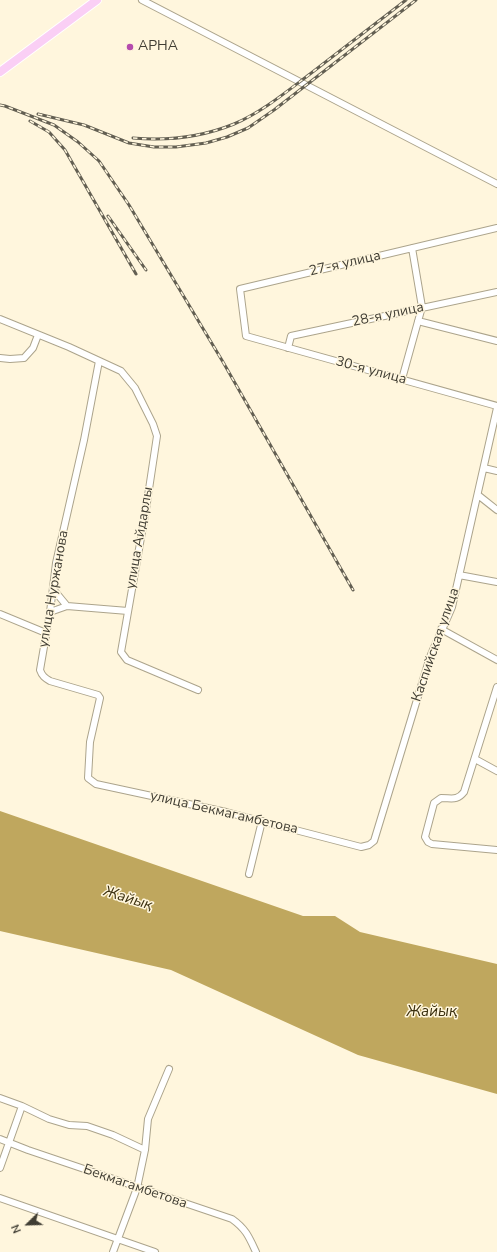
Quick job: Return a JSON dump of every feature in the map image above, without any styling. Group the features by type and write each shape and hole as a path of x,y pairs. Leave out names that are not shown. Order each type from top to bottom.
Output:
{"main road":[{"path":"0,72 98,0"}],"street":[{"path":"142,0 497,184"},
{"name":"27-я улица","path":"246,336 240,289 497,228"},
{"path":"402,379 422,308 412,248"},
{"name":"28-я улица","path":"288,348 291,336 497,292"},
{"name":"улица Айдарлы","path":"0,319 121,370 135,388 154,424 157,436 121,652 127,660 198,690"},
{"path":"418,320 497,341"},
{"path":"0,358 24,358 33,348 38,335"},
{"name":"30-я улица","path":"246,336 497,407"},
{"name":"улица Нуржанова","path":"88,778 90,742 100,698 98,695 50,681 44,678 40,670 50,612 56,563 84,440 99,361"},
{"name":"Каспийская улица","path":"361,847 374,842 430,657 441,629 452,607 497,407"},
{"path":"484,468 497,471"},
{"path":"478,495 497,510"},
{"path":"459,575 497,582"},
{"path":"53,589 67,606"},
{"path":"50,612 67,606 128,611"},
{"path":"0,614 46,633"},
{"path":"441,629 497,660"},
{"path":"497,688 466,788 460,798 441,798 434,803 426,832 426,840 432,844 497,850"},
{"path":"475,759 497,771"},
{"name":"улица Бекмагамбетова","path":"88,778 96,784 226,812 361,847"},
{"path":"249,874 262,822"},
{"path":"113,1252 137,1188 145,1150 148,1119 169,1069"},
{"path":"0,1098 22,1106 49,1119 69,1125 87,1126 113,1135 145,1150"},
{"path":"0,1168 22,1106"},
{"name":"Бекмагамбетова","path":"0,1139 137,1188 232,1219 241,1225 248,1234 256,1252"},
{"path":"0,1198 155,1252"}],"water":[{"name":"Жайық","path":"0,811 303,916 335,916 360,932 497,964 497,1094 358,1055 171,970 0,931"}],"railway":[{"path":"133,138 159,139 197,135 234,124 244,119 283,95 406,0"},
{"path":"38,114 84,125 129,143 154,147 176,147 206,143 227,137 248,128 274,110 416,0"},
{"path":"0,105 54,125 78,142 99,161 129,205 223,362 353,590"},
{"path":"30,121 49,132 65,150 136,274"},
{"path":"108,216 146,270"}],"place":[{"name":"АРНА","path":"130,47"}]}
